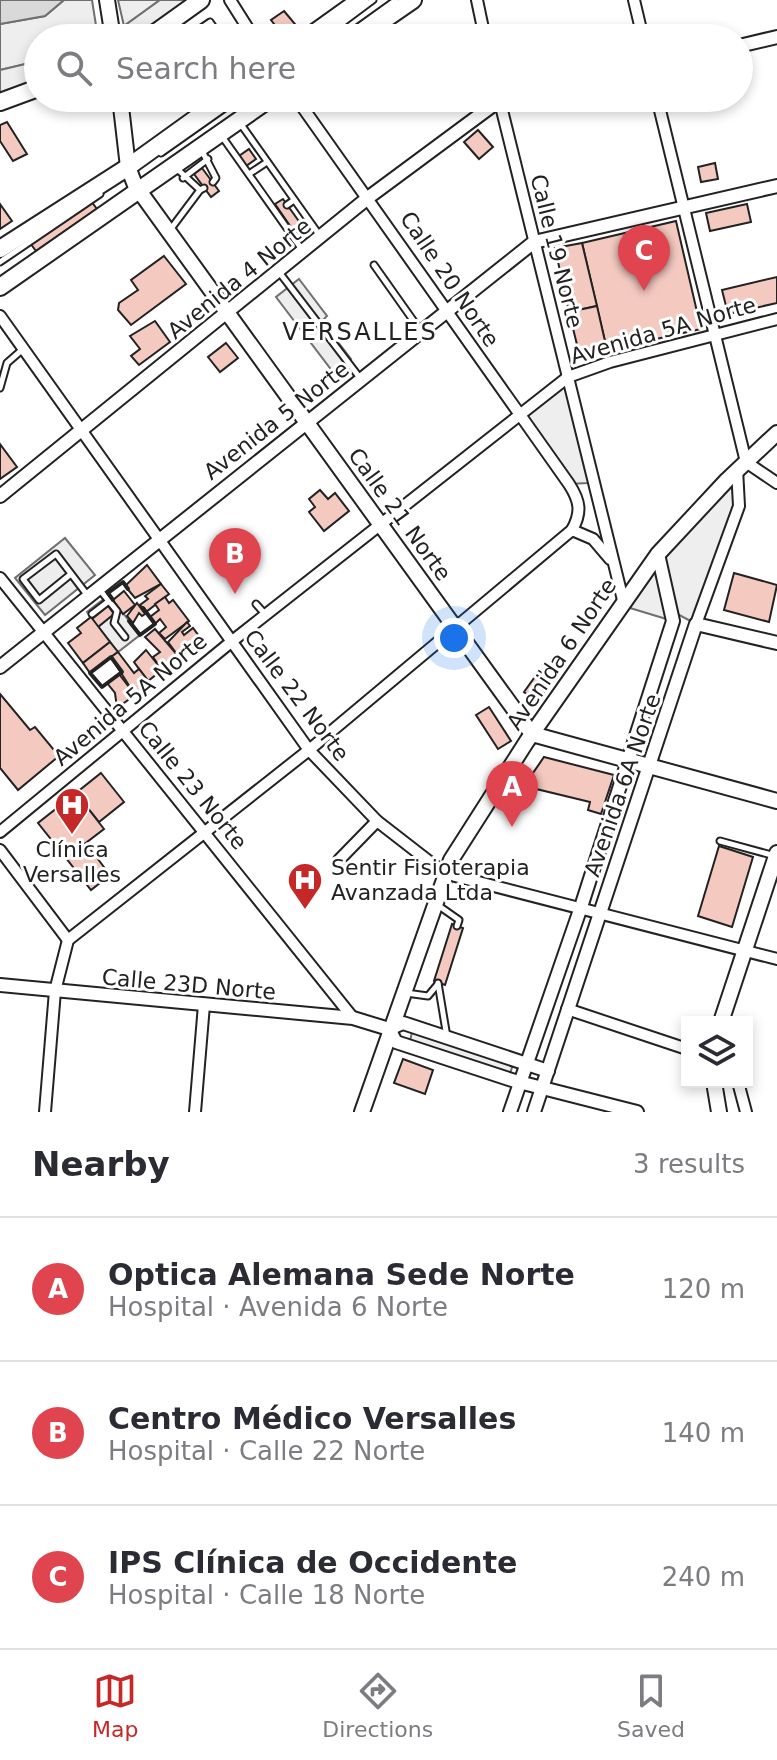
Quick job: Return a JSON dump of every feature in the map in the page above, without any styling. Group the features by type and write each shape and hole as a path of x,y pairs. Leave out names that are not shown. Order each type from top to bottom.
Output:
{"main road":[{"path":"168,24 201,0"},
{"path":"327,24 360,0"},
{"path":"378,24 413,0"},
{"path":"107,2 111,24"},
{"path":"0,102 24,93"},
{"name":"Calle 21 Norte","path":"122,112 133,179 532,734"},
{"path":"0,287 133,179 208,112"},
{"path":"0,249 133,179 179,172 205,154 221,134 252,112"},
{"name":"Avenida 6 Norte","path":"362,1112 382,1027 402,992 446,872 532,734 623,600 658,554 777,433"},
{"path":"532,734 628,763 777,801"},
{"path":"725,1016 742,951 776,855"},
{"path":"715,1088 719,1112"}],"street":[{"path":"230,0 245,24"},
{"path":"477,0 482,24"},
{"path":"634,0 640,24"},
{"path":"753,43 777,37"},
{"name":"Calle 20 Norte","path":"306,112 569,484 577,497 578,519 572,530"},
{"name":"Avenida 4 Norte","path":"0,496 369,197 485,112"},
{"name":"Calle 19 Norte","path":"506,112 534,242 623,600"},
{"name":"Avenida 6A Norte","path":"534,1112 696,624 739,506 742,466 714,334 660,112"},
{"name":"Avenida 5 Norte","path":"0,667 534,242 777,186"},
{"name":"Calle 22 Norte","path":"0,316 309,750 377,821 446,872 777,959"},
{"name":"Avenida 5A Norte","path":"0,832 231,642 518,413 568,377 777,319"},
{"path":"742,466 777,483"},
{"path":"569,484 588,483 589,468"},
{"path":"45,1112 55,991 68,940 203,830 309,750 572,530 593,539 614,563"},
{"name":"Avenida 6A Norte","path":"510,1112 581,907 673,621 658,554"},
{"name":"Calle 23 Norte","path":"0,578 353,1018"},
{"path":"696,624 777,643"},
{"path":"339,860 377,821"},
{"path":"0,850 68,940"},
{"name":"Calle 23D Norte","path":"0,985 353,1018 382,1027"},
{"path":"195,1112 204,1005"},
{"path":"567,1009 681,1047"},
{"path":"382,1027 403,1023 548,1071"},
{"path":"382,1027 396,1042 521,1082 637,1112"},
{"path":"740,1088 745,1109 758,1112"}],"lane":[{"path":"341,24 373,0"},
{"path":"363,24 396,0"},
{"path":"0,278 221,112"},
{"path":"0,262 237,112"},
{"path":"239,121 320,237"},
{"path":"221,134 303,251"},
{"path":"252,153 258,148"},
{"path":"205,154 216,178 213,182"},
{"path":"249,174 267,162"},
{"path":"169,231 202,189 179,172"},
{"path":"287,205 294,200"},
{"path":"295,240 312,225"},
{"path":"374,265 421,331"},
{"path":"279,271 360,379"},
{"path":"0,388 7,363 23,348"},
{"path":"71,574 39,600 23,579 56,554 71,574 109,601 117,611 114,623 125,637"},
{"path":"92,614 109,601"},
{"path":"256,604 265,615"},
{"path":"720,841 776,855"},
{"path":"435,904 459,920 457,926"},
{"path":"402,992 428,996 438,983 447,1037"}],"shaded area":[{"path":"0,0 64,0 45,16 0,24"},
{"path":"64,0 92,0 96,24 24,24 24,64 0,70 0,24 45,16"},
{"path":"118,0 160,0 127,24 124,24"},
{"path":"160,0 201,0 168,24 127,24"},
{"path":"24,64 24,93 0,102 0,70"},
{"path":"299,279 327,316 322,321 351,359 333,372 276,297"},
{"path":"568,377 590,477 588,483 569,484 518,413"},
{"path":"737,469 739,506 696,624 672,611 673,621 620,605"},
{"path":"65,538 95,575 45,615 15,578"},
{"path":"109,595 140,635 118,652 87,612"},
{"path":"412,1032 513,1064 510,1074 410,1041"}],"building":[{"path":"284,11 295,24 274,24 271,20"},
{"path":"7,122 27,154 13,161 0,141 0,125"},
{"path":"478,130 493,147 479,159 464,142"},
{"path":"249,149 256,159 246,166 239,156"},
{"path":"715,163 718,179 701,182 698,167"},
{"path":"202,168 219,191 211,197 194,174"},
{"path":"283,199 303,227 295,233 275,204"},
{"path":"91,201 97,209 36,251 30,243"},
{"path":"0,204 12,221 0,229"},
{"path":"747,204 751,222 710,231 706,213"},
{"path":"676,221 701,329 607,350 582,243"},
{"path":"582,243 597,306 569,312 555,248"},
{"path":"164,256 186,284 131,325 118,310 119,303 138,290 131,280"},
{"path":"777,277 777,303 728,314 722,290"},
{"path":"597,306 607,350 580,357 569,312"},
{"path":"155,321 170,342 139,365 131,356 140,349 130,336"},
{"path":"226,343 238,358 220,372 208,357"},
{"path":"0,444 17,467 0,479"},
{"path":"320,490 328,499 335,493 349,511 324,531 309,512 315,507 309,499"},
{"path":"147,565 161,584 135,598 125,586"},
{"path":"734,573 777,585 769,622 724,610"},
{"path":"161,584 169,594 146,612 140,605 148,599 145,596"},
{"path":"124,591 135,605 123,614 113,600"},
{"path":"165,597 169,603 173,600 189,621 165,639 159,633 166,627 160,619 155,624 150,617 159,610 155,604"},
{"path":"137,603 145,614 142,616 139,613 133,623 127,616"},
{"path":"108,606 114,614 98,627 92,619"},
{"path":"91,617 110,642 83,663 68,643 81,633 77,628"},
{"path":"187,622 190,626 182,632 184,635 193,628 202,640 179,657 168,642"},
{"path":"155,629 179,657 162,670 153,657 160,652 145,637"},
{"path":"110,642 118,652 90,673 83,663"},
{"path":"146,650 162,670 148,681 134,662"},
{"path":"118,652 134,673 139,669 150,683 135,695 111,657"},
{"path":"539,671 553,680 537,702 524,692"},
{"path":"119,674 135,695 117,708 115,693 107,683"},
{"name":"Clínica Versalles","path":"0,694 30,730 35,727 59,756 18,790 0,768"},
{"path":"489,707 511,741 498,749 476,715"},
{"path":"544,757 614,775 601,814 588,810 590,802 524,786"},
{"path":"101,773 124,802 99,822 76,793"},
{"path":"76,793 104,829 66,858 38,823"},
{"path":"88,846 110,875 91,890 66,858"},
{"path":"719,846 753,857 732,927 698,916"},
{"path":"452,924 463,928 445,985 434,981"},
{"path":"403,1059 433,1070 425,1094 394,1083"}],"wall":[{"path":"113,600 108,593 123,582 128,589"},
{"path":"129,621 140,635 155,624 143,608"},
{"path":"111,657 122,672 102,687 90,673 111,657"}],"place":[{"name":"IPS Clínica de Occidente","path":"644,291"},
{"name":"Centro Médico Versalles","path":"235,594"},
{"name":"Optica Alemana Sede Norte","path":"512,827"},
{"name":"Clínica Versalles","path":"72,836"},
{"name":"Sentir Fisioterapia Avanzada Ltda","path":"305,911"}],"district":[{"name":"VERSALLES","path":"360,332"}]}
